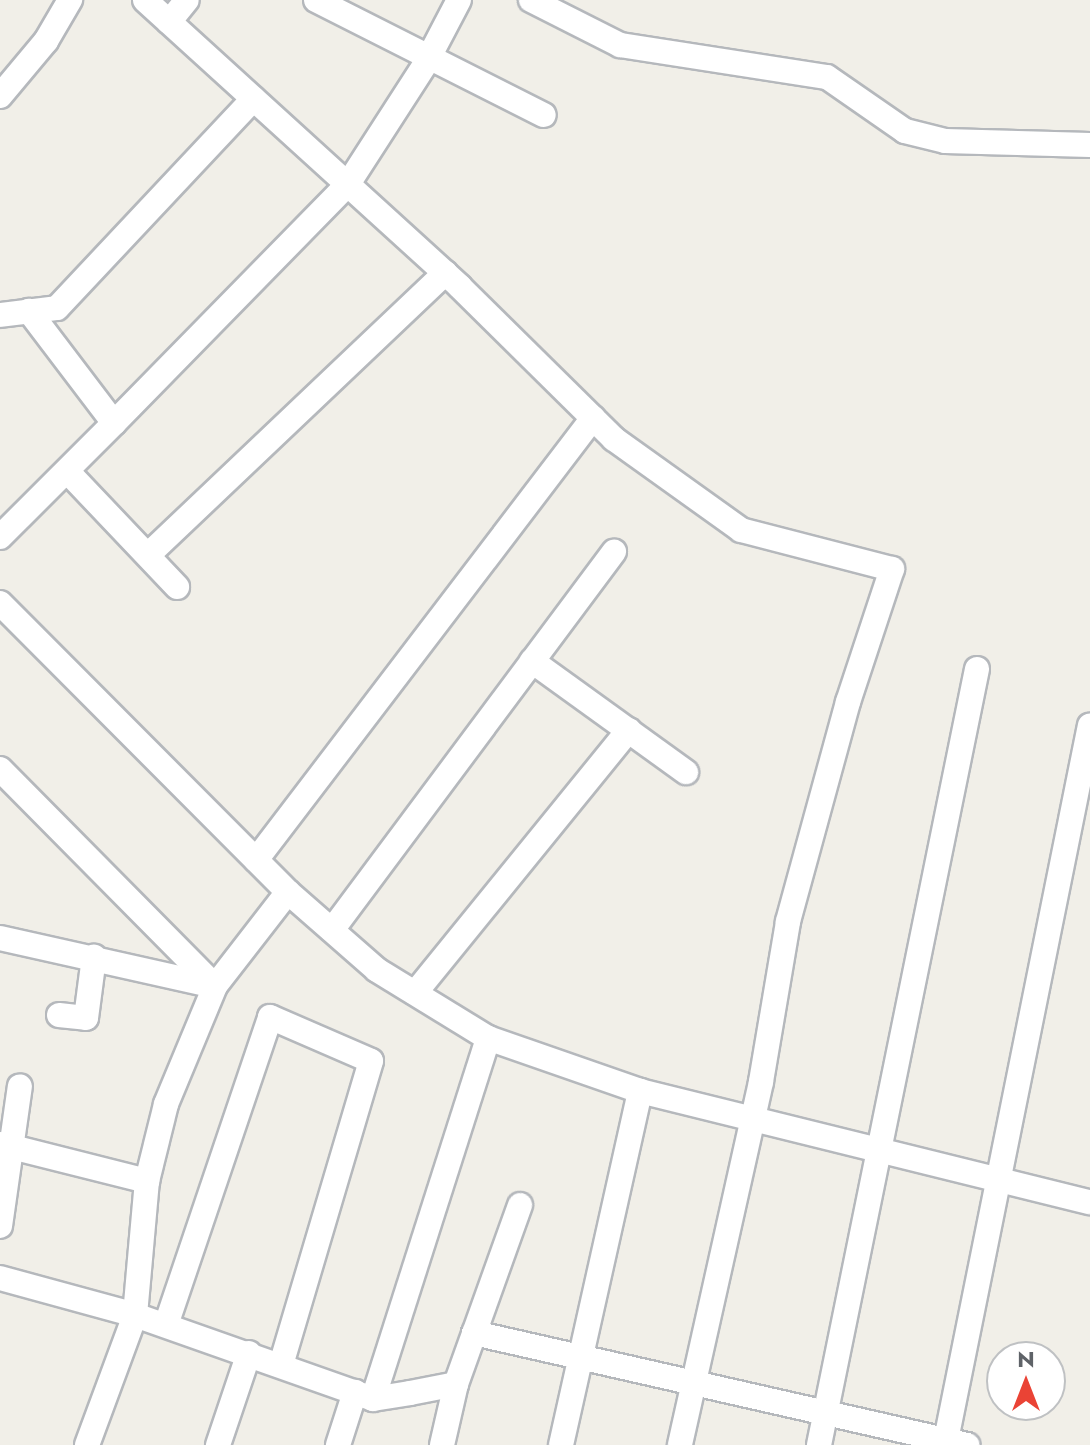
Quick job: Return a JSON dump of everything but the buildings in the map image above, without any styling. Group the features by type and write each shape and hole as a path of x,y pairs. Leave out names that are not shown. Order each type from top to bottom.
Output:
{"street":[{"path":"0,96 46,41 70,0"},
{"path":"145,0 445,273 614,439 741,530 892,569 848,702 788,922 753,1121 680,1445"},
{"path":"169,22 187,0"},
{"path":"316,0 428,60 544,115"},
{"path":"0,537 348,184 428,60 459,0"},
{"path":"531,0 620,45 827,77 905,131 945,141 1090,145"},
{"path":"0,315 57,308 253,99"},
{"path":"148,555 445,273"},
{"path":"29,311 114,423"},
{"path":"256,860 593,418"},
{"path":"67,471 177,587"},
{"path":"332,930 614,551"},
{"path":"0,603 288,892 377,970 488,1038 640,1091 995,1182 1090,1202"},
{"path":"532,661 686,772"},
{"path":"819,1445 882,1151 977,669"},
{"path":"474,1333 828,1410 953,1443 995,1182 1090,725"},
{"path":"415,993 629,730"},
{"path":"0,769 215,986"},
{"path":"87,1445 135,1315 147,1181 166,1104 215,986 288,892"},
{"path":"3,934 215,986"},
{"path":"59,1015 86,1018 94,957"},
{"path":"166,1325 270,1017 371,1061 281,1364"},
{"path":"338,1445 364,1395 488,1038"},
{"path":"0,1226 6,1145 20,1086"},
{"path":"561,1445 640,1091"},
{"path":"6,1145 147,1181"},
{"path":"442,1445 456,1384 520,1205"},
{"path":"0,1278 135,1315 364,1395 456,1384"},
{"path":"218,1445 249,1353"}]}
